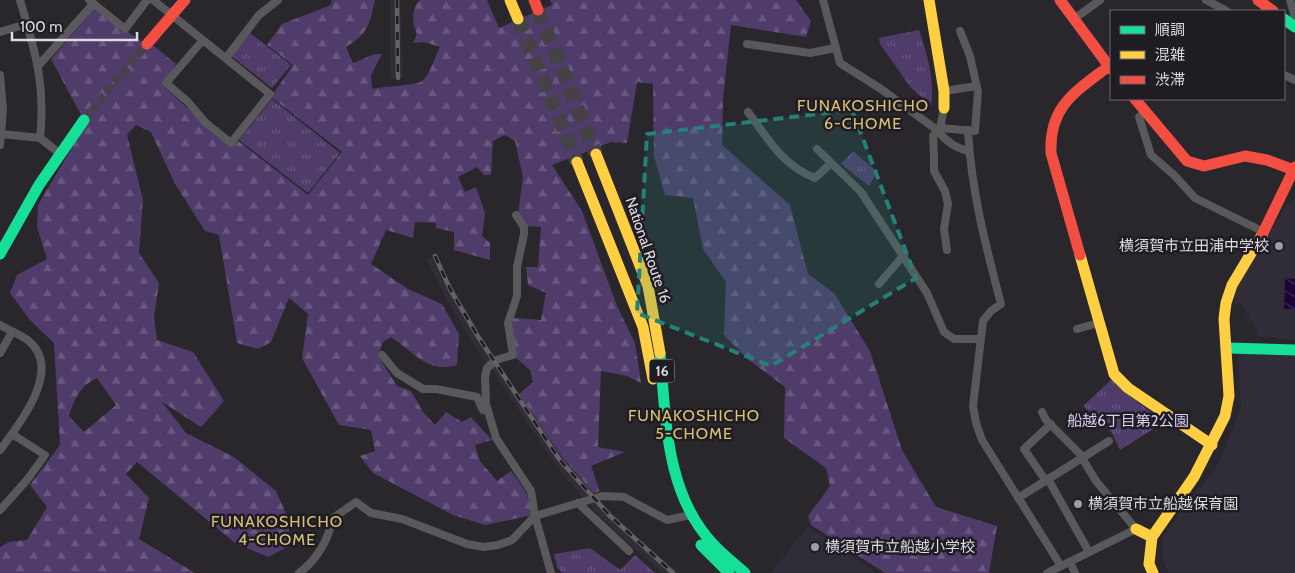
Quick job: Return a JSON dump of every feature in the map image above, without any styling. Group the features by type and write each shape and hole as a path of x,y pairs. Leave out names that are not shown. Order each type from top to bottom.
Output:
{"main road":[{"path":"147,44 184,0"},
{"path":"510,0 518,19"},
{"path":"929,0 944,91 944,108"},
{"path":"1060,0 1110,67 1061,105 1053,119 1049,140 1109,361 1119,380 1212,445"},
{"path":"1258,0 1272,10"},
{"path":"1136,100 1187,161 1204,166 1220,164 1245,156 1267,160 1294,169 1264,232 1232,285 1226,303 1224,319 1229,396 1224,416 1212,445 1194,477 1152,537 1149,564 1153,573"},
{"path":"1,248 59,153 84,120"},
{"name":"National Route 16","path":"596,154 651,297 659,348 669,458 687,516 715,547 745,573"},
{"name":"National Route 16","path":"577,162 646,336 652,369 660,454 668,484 702,546 729,573"},
{"path":"598,214 604,216 612,214 616,211 616,204"},
{"path":"606,234 610,224 620,221 624,223"},
{"path":"1227,348 1295,350"},
{"path":"1136,529 1152,537"}],"street":[{"path":"20,0 39,65 43,111 40,138"},
{"path":"39,65 91,2 125,29 147,0"},
{"path":"153,0 270,94 231,143 206,123 188,102 166,83 202,40"},
{"path":"226,58 259,15 278,0"},
{"path":"823,0 840,63 938,129 943,137 960,150 969,151"},
{"path":"1074,19 1100,0"},
{"path":"1206,0 1225,10"},
{"path":"1290,0 1295,18"},
{"path":"0,32 27,24"},
{"path":"938,129 975,131 978,86 960,31"},
{"path":"747,44 810,53 835,48"},
{"path":"0,75 3,109 0,145"},
{"path":"944,91 978,86"},
{"path":"944,108 938,129 933,136 934,171 945,191 948,204 944,229 947,250"},
{"path":"748,112 783,160 803,173 815,178 830,164"},
{"path":"1145,112 1138,117 1151,155 1195,198 1264,232"},
{"path":"968,130 969,151 983,236 1001,304 991,310 983,321 973,406 976,423 982,440 1061,566"},
{"path":"2,134 40,138 59,153"},
{"path":"818,149 830,164 862,192 927,293 944,332 954,339 980,339"},
{"path":"516,215 524,227 524,234 517,267 517,296 508,323 513,355 496,360 487,368 485,383 488,415 496,438 531,491 534,516 551,573"},
{"path":"879,284 904,255"},
{"path":"1077,329 1098,323"},
{"path":"0,325 31,343 44,367 41,384 12,434 0,450"},
{"path":"0,353 12,332"},
{"path":"382,356 397,373 423,389 476,397 488,415"},
{"path":"1042,412 1050,424 1081,458 1096,481 1136,529 1047,573"},
{"path":"1050,424 1024,449 1047,480 1090,552"},
{"path":"0,510 27,480 45,455 12,434"},
{"path":"1018,498 1109,441"},
{"path":"299,573 308,566 328,539 333,518 356,502 371,513 402,519 467,544 484,547 512,540 534,516 602,496 620,496 640,504 659,518 667,520 687,516"},
{"path":"578,503 628,551"},
{"path":"1070,562 1075,573"}],"highlighted area":[{"path":"852,110 916,278 771,366 637,313 647,134"}],"shaded area":[{"path":"390,0 400,0 403,78 390,78"},
{"name":"横須賀市立田浦中学校","path":"1295,199 1295,340 1256,336 1257,330 1240,303 1234,305 1235,296 1238,286 1286,206"},
{"path":"438,255 452,286 495,358 487,365 451,308 427,260"},
{"path":"1238,352 1295,356 1295,573 1169,573 1163,560 1162,538 1187,502 1215,470 1241,409"},
{"path":"497,361 562,457 594,493 583,498 554,463 490,367"},
{"path":"599,499 638,538 679,573 662,573 631,546 589,505"},
{"name":"横須賀市立船越小学校","path":"808,526 876,573 771,573"}],"green space":[{"path":"332,0 375,0 364,33 346,47 353,63 375,54 382,54 371,75 372,89 419,82 425,78 430,70 440,47 424,42 413,43 417,34 413,21 414,12 420,0 487,0 499,28 552,5 550,0 796,0 811,21 806,37 731,25 723,99 722,145 790,205 808,274 834,293 870,351 902,450 936,507 997,526 989,573 885,573 811,525 808,516 830,486 826,468 784,438 785,387 749,360 724,335 726,282 703,249 693,198 665,195 654,156 653,84 637,82 627,143 611,142 552,165 582,211 617,306 635,343 641,383 627,376 601,371 598,447 625,452 591,466 600,491 594,493 562,457 519,394 533,382 530,370 515,357 511,326 513,318 541,320 546,293 528,285 526,267 538,267 541,227 525,226 518,214 523,177 515,141 505,135 493,141 491,175 484,175 477,167 458,177 465,192 476,187 485,213 482,236 490,243 490,260 454,250 454,232 436,228 436,223 415,222 413,238 386,230 371,264 408,289 442,304 459,334 457,365 438,367 429,364 391,337 383,342 378,356 397,386 411,391 423,412 435,425 446,412 462,422 471,417 492,440 475,445 480,461 497,481 511,471 526,492 533,515 485,525 453,515 373,473 360,456 375,451 371,430 339,425 302,358 308,314 289,298 271,342 258,349 237,343 219,235 205,231 175,184 151,132 136,125 127,135 143,200 139,253 159,283 154,318 157,340 193,352 224,401 201,427 162,402 186,433 234,457 276,491 287,516 291,545 268,557 235,543 137,462 126,474 149,498 139,539 195,573 0,573 0,547 9,542 27,540 47,507 30,485 60,445 54,343 30,320 10,293 17,275 47,259 37,227 38,205 86,124 51,59 94,9 147,45 154,46 176,64 162,85 224,142 231,147 237,140 308,195 342,152 271,97 293,65 267,45 282,24 331,5","holes":["97,378 116,405 84,432 69,416 79,393 87,384"]},
{"path":"919,30 931,77 931,105 911,88 880,44 879,38"},
{"path":"250,33 291,65 272,88 231,56"},
{"path":"272,99 340,153 308,193 239,140"},
{"path":"853,151 877,172 869,186 841,164"},
{"name":"船越6丁目第2公園","path":"1112,379 1128,395 1164,422 1120,450 1112,433 1083,406"},
{"path":"590,548 620,570 635,555 655,573 562,573 557,567 554,554"}],"water":[{"path":"1285,278 1295,279 1295,309 1284,309"}],"tunnel":[{"path":"538,10 596,154"},
{"path":"518,19 577,162"},
{"path":"84,120 147,44"}],"railway":[{"path":"397,0 398,78"},
{"path":"435,256 450,289 477,335 559,459 610,516 673,573"}],"traffic: fast":[{"path":"1285,20 1295,27"},
{"path":"0,254 39,185 84,120"},
{"path":"1227,348 1295,350"},
{"path":"660,353 671,454 677,479 686,503 698,525 714,545 745,573"},
{"path":"701,545 729,573"}],"traffic: slow":[{"path":"510,0 518,19"},
{"path":"929,0 944,91 944,108"},
{"path":"596,154 648,286 660,353"},
{"path":"577,162 643,327 653,379"},
{"path":"1153,573 1149,564 1152,537 1194,477 1225,416 1229,396 1224,319 1226,303 1232,285 1262,235"},
{"path":"1080,255 1114,374 1128,388 1212,445"},
{"path":"1136,529 1152,537"}],"traffic: jam":[{"path":"147,44 185,0"},
{"path":"534,0 538,10"},
{"path":"1060,0 1110,68"},
{"path":"1258,0 1272,10"},
{"path":"1080,255 1051,153 1054,123 1066,102 1085,84 1109,66"},
{"path":"1136,100 1187,161 1204,166 1245,156 1267,160 1294,170"},
{"path":"1262,235 1295,167"}],"place":[{"name":"横須賀市立田浦中学校","path":"1279,246"},
{"name":"横須賀市立船越保育園","path":"1078,504"},
{"name":"横須賀市立船越小学校","path":"815,547"}],"district":[{"name":"FUNAKOSHICHO 6-CHOME","path":"863,114"},
{"name":"FUNAKOSHICHO 5-CHOME","path":"694,424"},
{"name":"FUNAKOSHICHO 4-CHOME","path":"277,530"}]}
